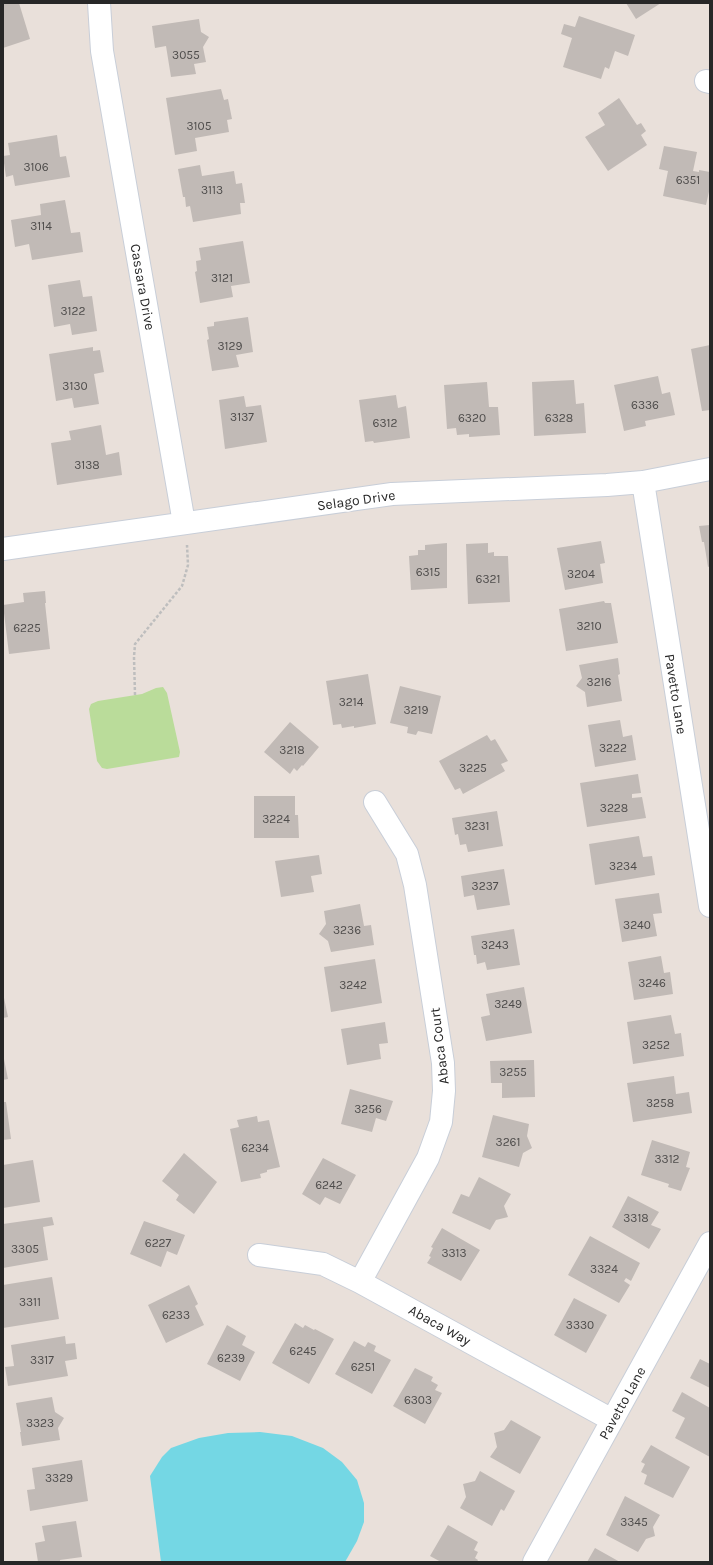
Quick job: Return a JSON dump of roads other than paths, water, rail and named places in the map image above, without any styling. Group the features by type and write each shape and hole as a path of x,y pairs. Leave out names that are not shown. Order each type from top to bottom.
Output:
{"street":[{"name":"Cassara Drive","path":"88,3 102,51"},
{"name":"Cassara Drive","path":"99,3 102,51 184,523"},
{"name":"Selago Drive","path":"3,548 392,494 607,485 643,482 710,469"},
{"name":"Pavetto Lane","path":"643,482 710,906"},
{"name":"Abaca Court","path":"360,1282 428,1158 441,1122 444,1092 443,1063 415,885 407,854 375,802"},
{"name":"Pavetto Lane","path":"534,1562 710,1243"},
{"name":"Abaca Way","path":"259,1255 323,1264 360,1282 612,1420"}],"water":[{"path":"260,1432 292,1436 323,1448 342,1462 357,1480 364,1503 364,1522 357,1541 345,1562 161,1562 150,1476 162,1457 171,1448 199,1438 228,1433"}]}
